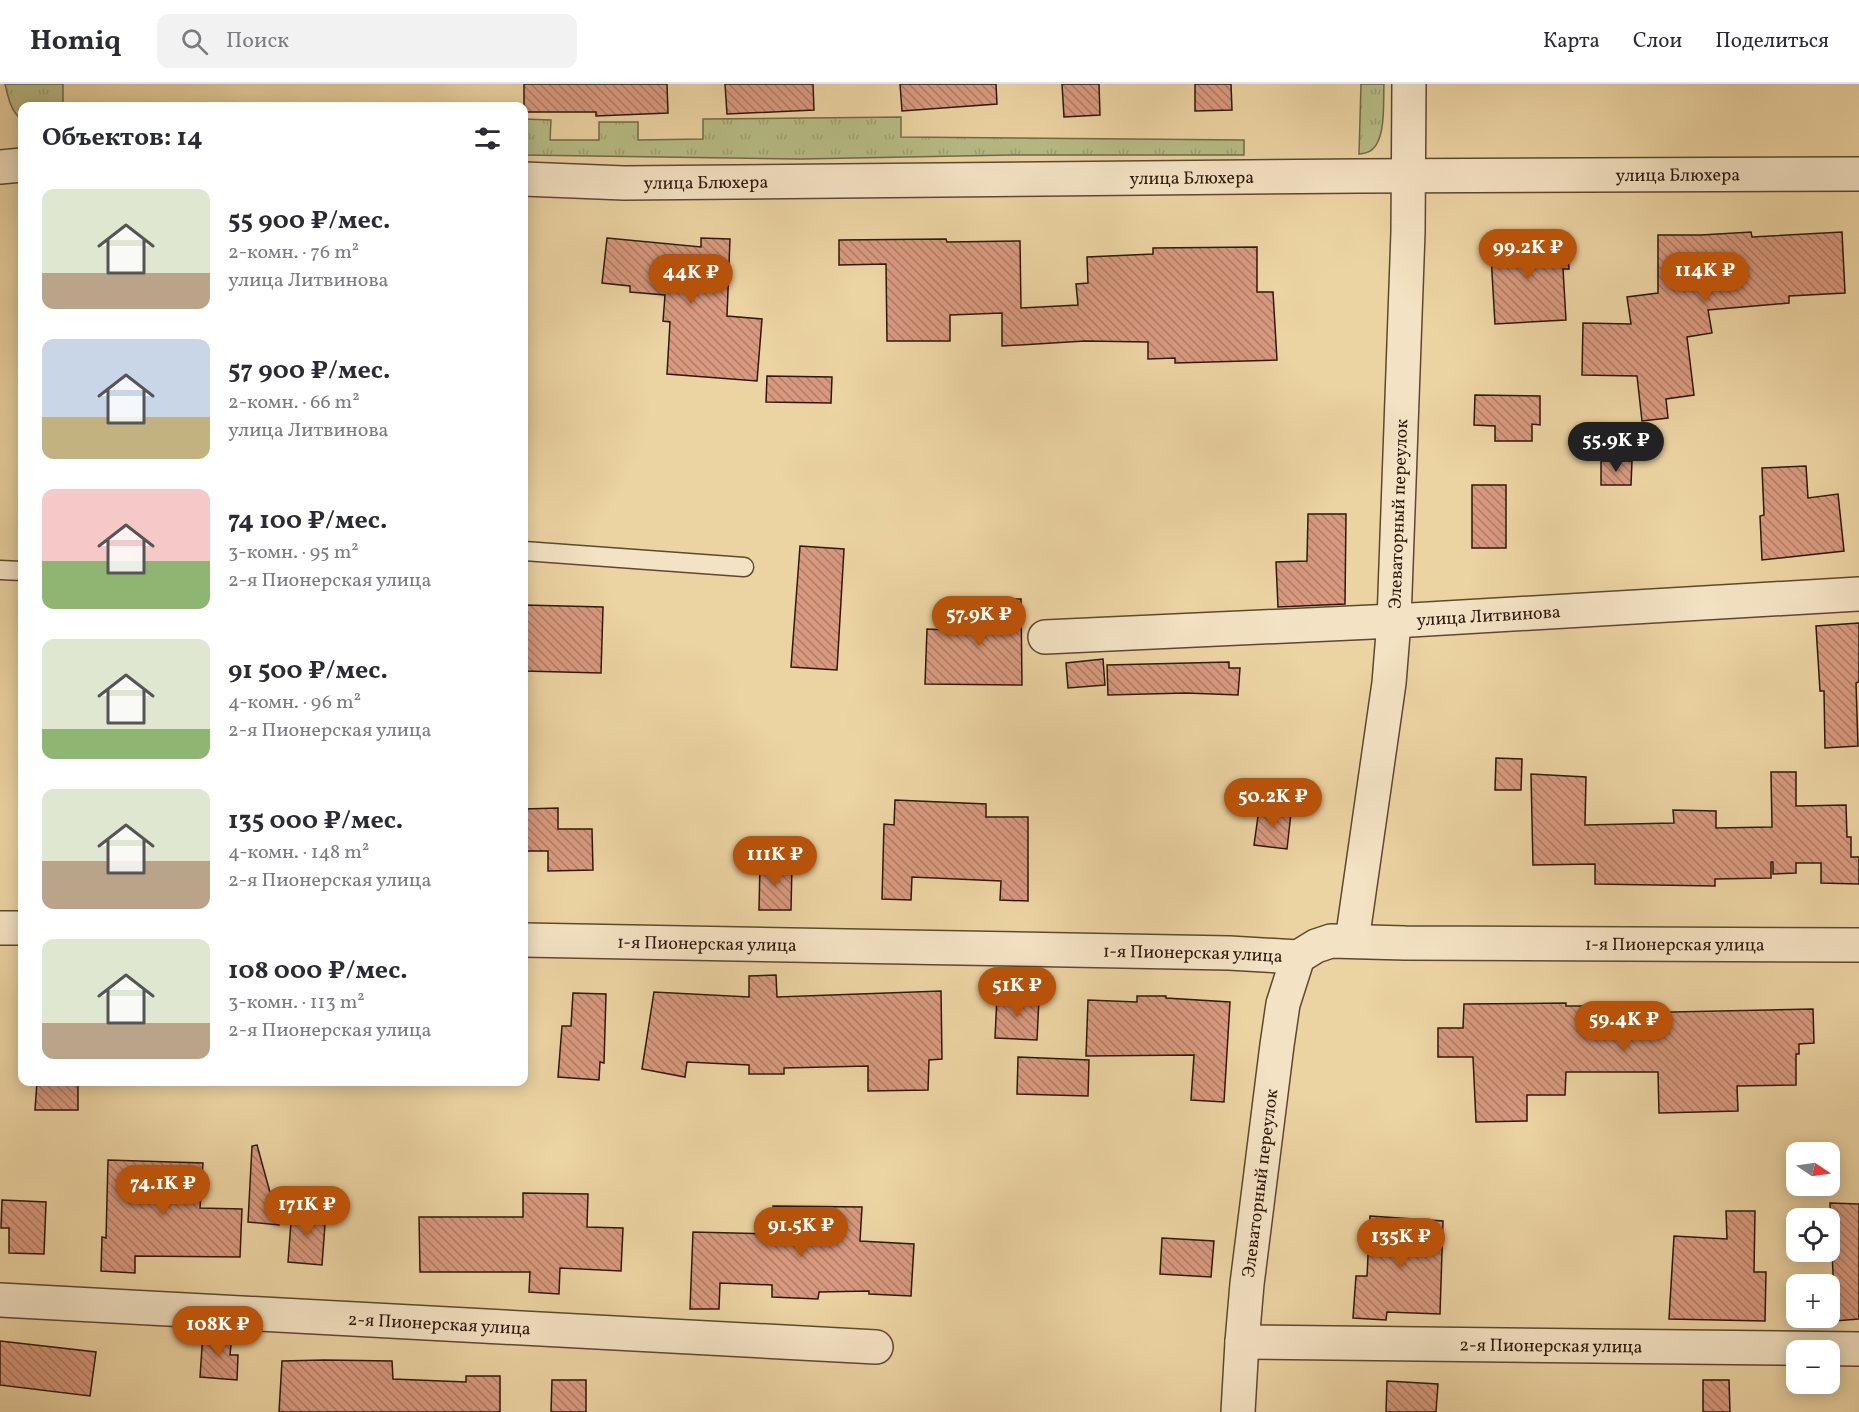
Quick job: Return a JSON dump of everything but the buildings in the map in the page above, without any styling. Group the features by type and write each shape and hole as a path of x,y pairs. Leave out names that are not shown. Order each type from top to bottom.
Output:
{"street":[{"name":"Элеваторный переулок","path":"1353,941 1389,684 1394,621 1408,232 1409,84"},
{"path":"0,167 18,165"},
{"name":"улица Блюхера","path":"528,179 624,183 1859,174"},
{"name":"улица Литвинова","path":"1045,637 1394,621 1859,594"},
{"path":"0,928 18,928"},
{"name":"1-я Пионерская улица","path":"528,940 1218,952 1298,957 1316,946 1332,941 1859,945"},
{"name":"Элеваторный переулок","path":"1238,1412 1247,1284 1277,1046 1283,1004 1298,957"},
{"name":"2-я Пионерская улица","path":"0,1300 876,1347"},
{"name":"2-я Пионерская улица","path":"1242,1342 1859,1349"}],"lane":[{"path":"528,551 744,567"},
{"path":"0,570 18,571"}],"green space":[{"path":"5,84 63,84 63,102 18,102 18,117"},
{"path":"1361,84 1384,84 1384,111 1381,132 1374,148 1359,154"},
{"path":"901,117 901,137 1244,140 1244,155 1011,155 801,159 528,155 528,119 551,120 550,140 599,140 599,122 638,122 638,140 703,139 703,119"}]}
